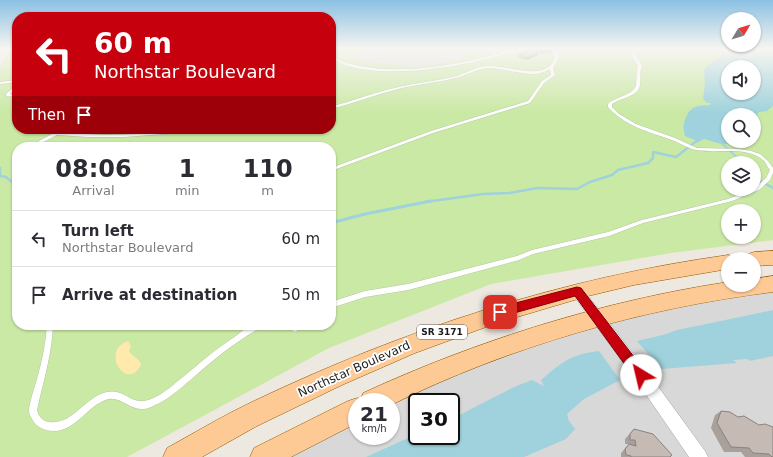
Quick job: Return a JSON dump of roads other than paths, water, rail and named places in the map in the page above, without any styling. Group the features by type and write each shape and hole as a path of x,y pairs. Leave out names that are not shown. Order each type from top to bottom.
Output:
{"main road":[{"path":"761,259 773,258"},
{"name":"Northstar Boulevard","path":"176,457 249,417 333,377 423,339 488,316 577,291 644,275 721,263"},
{"path":"389,393 405,385 488,353 598,318 679,298 773,284"},
{"path":"263,457 348,414"}],"street":[{"path":"577,291 699,457"}],"lane":[{"path":"336,107 407,86 458,77 474,70"},
{"path":"512,70 519,72 543,70"},
{"path":"336,168 432,132 530,102 543,82 553,74 552,70"},
{"path":"336,303 365,294 408,287 519,258 532,252 609,234 642,222 730,200 759,187 767,181 772,170 769,163 753,153 742,150 696,149 684,143 630,124 620,117 610,107 612,102 626,97 635,90 638,85 637,78 639,70"},
{"path":"0,83 12,82"},
{"path":"12,90 7,95 12,96"},
{"path":"40,142 56,134"},
{"path":"81,134 92,136 146,134"},
{"path":"50,330 47,352 32,410 35,419 42,425 55,428 65,425 73,420 99,398 110,393 120,395 144,405 161,398 228,346 252,330"}],"water":[{"path":"704,70 721,70 721,100 761,100 761,70 773,70 773,106 767,111 761,112 761,108 721,108 721,144 704,139 697,143 695,140 685,136 684,122 690,110 698,106 710,105 711,103 707,103 703,99 705,84"},
{"path":"725,148 728,148 737,156 734,156"},
{"path":"773,310 773,356 750,361 747,359 733,360 737,363 661,369 637,341 677,330"},
{"path":"599,351 620,380 584,399 567,414 569,421 575,429 566,439 524,457 366,457 393,445 400,445 400,442 408,438 408,445 460,445 460,414 501,393 532,380 544,386 541,380 561,364 581,354"}],"waterway":[{"path":"428,202 483,194 510,193 537,188 577,189 590,182 612,175 618,170 648,163 653,158 653,152 676,157 699,139"},
{"path":"0,168 0,174"},
{"path":"0,176 6,177 12,182"},
{"path":"761,182 773,188"},
{"path":"336,222 365,214 428,202"}]}
